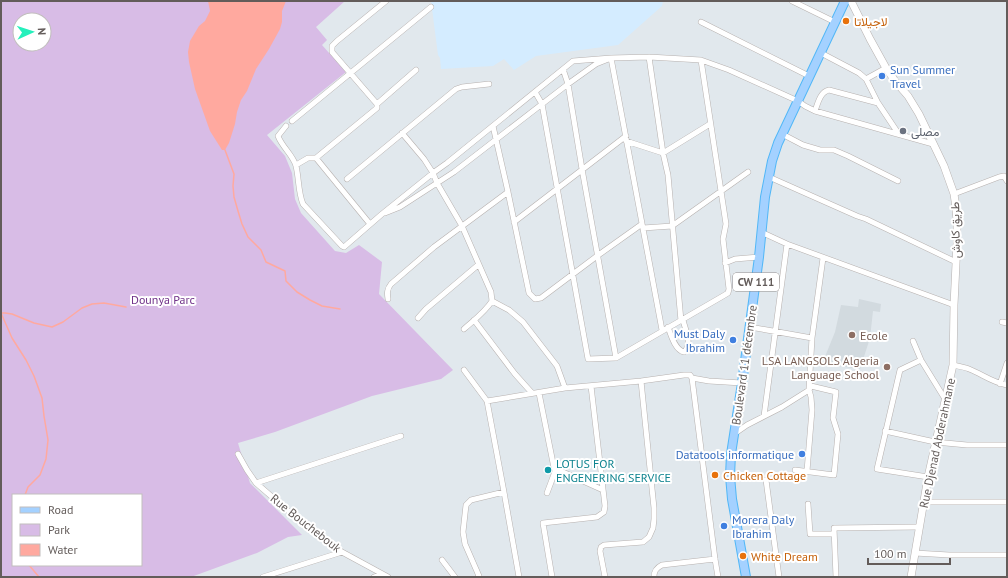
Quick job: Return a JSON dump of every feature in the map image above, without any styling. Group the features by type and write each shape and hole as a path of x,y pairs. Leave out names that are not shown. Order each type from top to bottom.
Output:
{"main road":[{"name":"Boulevard 11 décembre","path":"746,577 730,476 731,454 750,327 765,197 772,161 782,134 845,1"}],"street":[{"path":"377,104 332,52 332,46 386,1"},
{"path":"792,1 835,22"},
{"name":"طريق كاوش","path":"851,1 886,68 908,96 919,114 944,166 954,194 957,220 953,365"},
{"path":"292,121 431,7"},
{"path":"701,22 809,76"},
{"path":"821,53 866,79 878,103 898,133"},
{"path":"648,57 663,153 668,175 682,320 688,346 684,352 677,348 668,328"},
{"path":"286,126 278,136 294,160 300,196 303,204 342,246 346,246 382,214 573,61 648,57 701,60 730,70 798,101 815,111 933,144"},
{"path":"382,214 400,207 454,172 568,84 596,64 611,58"},
{"path":"611,58 662,330"},
{"path":"535,92 542,104 588,359 616,358 728,293 729,289 723,238 726,224 701,60"},
{"path":"866,79 886,68"},
{"path":"563,69 568,84 616,358"},
{"path":"296,166 308,158 316,158 377,108 377,104 416,70"},
{"path":"347,180 456,89 489,84"},
{"path":"815,111 822,94 830,90 878,103"},
{"path":"663,153 710,124"},
{"path":"493,126 529,293 535,299 541,298 597,256 643,226 672,226 748,172"},
{"path":"402,133 424,159 433,173 462,226 491,292 492,301 489,306 464,329"},
{"path":"782,134 803,145 820,150 834,150 898,181"},
{"path":"626,139 663,153"},
{"path":"514,222 582,169 626,139"},
{"path":"316,158 370,224"},
{"path":"954,194 999,177 1004,176 1007,181"},
{"path":"769,177 866,219 956,262"},
{"path":"388,299 387,292 391,284 434,247 508,192"},
{"path":"761,232 823,258 954,305"},
{"path":"764,416 787,244"},
{"path":"725,263 735,259 759,257"},
{"path":"807,471 812,410 809,390 812,338 823,258"},
{"path":"418,318 426,309 478,265"},
{"path":"492,301 509,310 523,322 557,366 565,388"},
{"path":"474,320 532,394"},
{"path":"750,327 812,338"},
{"path":"913,341 920,360 945,399"},
{"path":"920,360 900,370 877,468 928,478"},
{"path":"1000,384 1007,363"},
{"name":"Rue Djenad Abderahmane","path":"911,577 935,442 953,365 968,368 990,380 1007,385"},
{"path":"464,370 487,401 519,577"},
{"path":"487,401 565,388 684,375 690,375 692,378 709,381 742,383"},
{"path":"692,378 718,577"},
{"path":"604,577 600,551 601,547 604,545 643,542 649,537 653,528 654,508 640,381"},
{"path":"552,577 543,523 597,517 604,512 605,506 591,386"},
{"path":"734,434 747,425 782,407 809,390 811,386 836,392 833,418 838,434 834,475 795,470"},
{"path":"539,393 554,468 603,490"},
{"path":"885,431 935,442 967,446 1007,445"},
{"path":"256,483 401,436"},
{"name":"Rue Bouchebouk","path":"238,454 246,470 256,483 305,525 342,552 388,577"},
{"path":"547,493 556,469"},
{"path":"766,480 779,577"},
{"path":"478,577 479,576 464,544 462,532 466,505 471,500 504,492"},
{"path":"924,502 1007,502"},
{"path":"808,504 810,534 834,534"},
{"path":"836,577 834,528 919,527"},
{"path":"263,577 271,576 342,552"},
{"path":"915,553 949,555 1007,555"},
{"path":"654,577 656,569 662,565 715,559"},
{"path":"442,560 455,577"},
{"path":"374,577 382,574"}],"shaded area":[{"path":"431,1 663,1 662,6 618,45 536,56 514,70 504,59 493,66 441,69"},
{"name":"Ecole","path":"859,299 881,304 880,312 873,311 870,338 860,369 822,364 835,332 841,305 858,307"}],"green space":[{"name":"Dounya Parc","path":"1,1 345,1 316,27 327,40 322,45 346,72 267,135 285,156 292,173 295,199 301,213 335,251 346,253 359,245 382,262 379,294 453,370 441,379 372,396 275,432 238,443 250,483 302,535 288,537 257,553 191,577 1,577"}],"water":[{"path":"208,1 286,1 282,11 282,22 280,29 256,69 247,91 241,100 229,143 225,150 222,150 210,131 195,89 189,62 188,52 190,41 199,26 205,21 210,11"}],"waterway":[{"path":"225,150 234,174 234,197 242,224 248,237 261,250 266,262 285,271 286,281 297,292 322,306 340,309"},
{"path":"1,313 12,314 34,323 52,327 63,322 82,308 92,304 104,303 126,307"},
{"path":"1,313 12,338 34,376 42,398 48,440 46,459 40,475 28,487 25,494"},
{"path":"30,566 39,577"}],"place":[{"name":"لاجيلاتا","path":"846,21"},
{"name":"Sun Summer Travel","path":"882,76"},
{"name":"مصلى","path":"903,131"},
{"name":"Ecole","path":"852,335"},
{"name":"Must Daly Ibrahim","path":"733,340"},
{"name":"LSA LANGSOLS Algeria Language School","path":"887,367"},
{"name":"Datatools informatique","path":"802,454"},
{"name":"LOTUS FOR ENGENERING SERVICE","path":"548,470"},
{"name":"Chicken Cottage","path":"715,475"},
{"name":"Morera Daly Ibrahim","path":"724,526"},
{"name":"White Dream","path":"743,556"}]}
